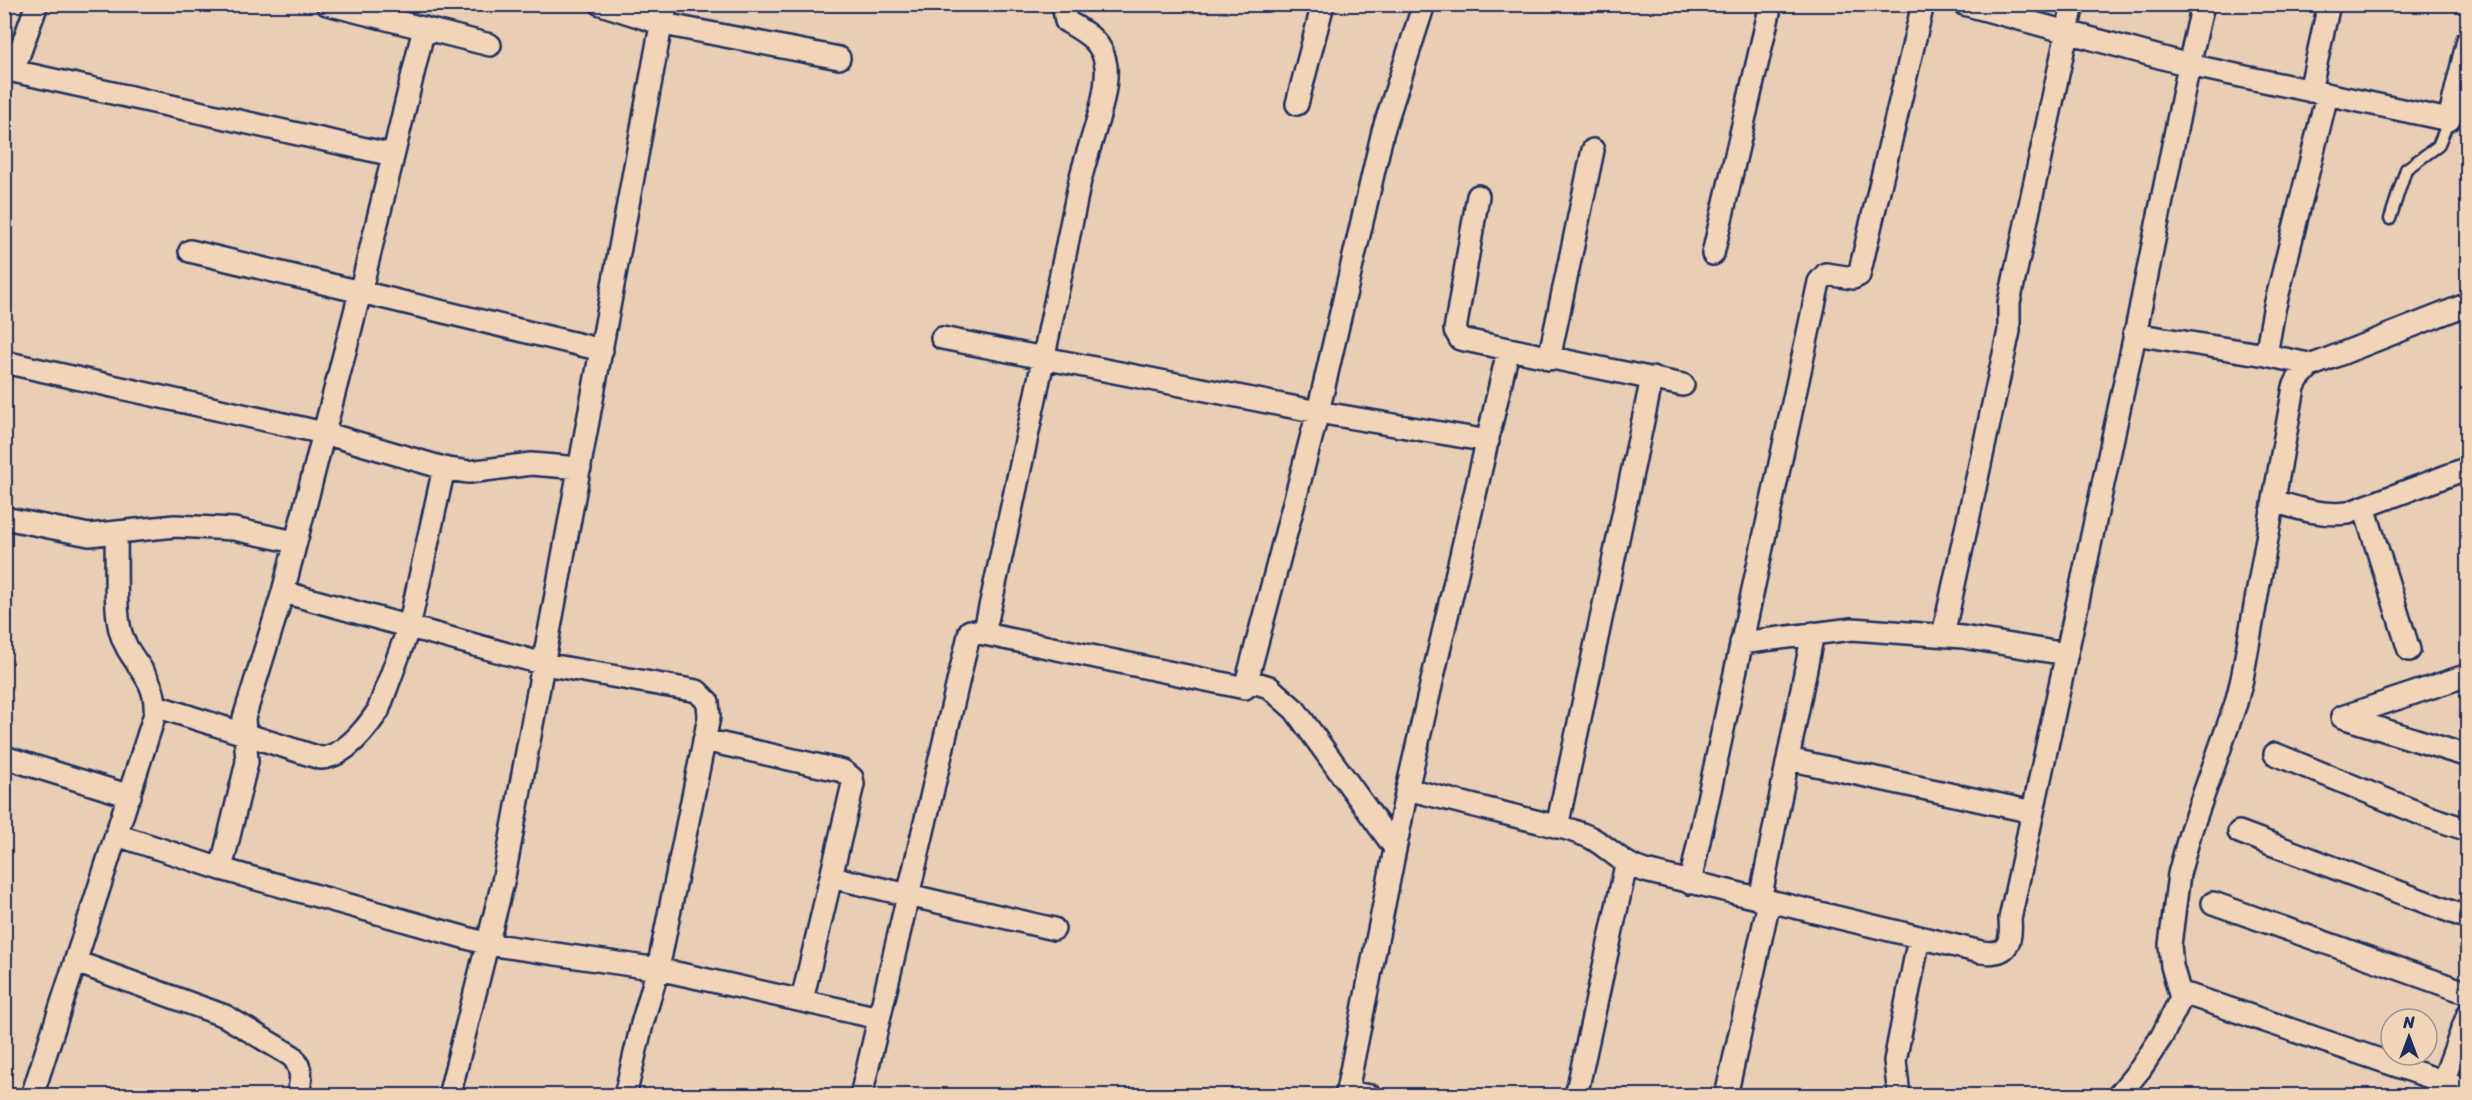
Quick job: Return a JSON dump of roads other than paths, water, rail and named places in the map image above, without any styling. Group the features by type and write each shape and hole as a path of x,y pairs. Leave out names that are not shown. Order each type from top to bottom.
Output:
{"street":[{"path":"37,4 9,70 393,155"},
{"path":"327,4 400,14 424,28 490,45"},
{"path":"984,634 1080,179 1106,84 1106,65 1102,52 1094,38 1066,21 1063,4"},
{"path":"1297,104 1323,4"},
{"path":"861,1095 970,632 1245,687 1318,412 1383,131 1424,4"},
{"path":"1713,254 1771,4"},
{"path":"1690,883 1819,282 1826,274 1852,278 1859,275 1923,4"},
{"path":"1964,4 2189,65 2448,120 2468,39"},
{"path":"1943,635 2009,331 2009,303 2073,4"},
{"path":"1407,789 1593,838 1626,865 1690,883 1994,954 2004,949 2011,933 2010,919 2032,812 2203,4"},
{"path":"2266,355 2319,93 2329,4"},
{"path":"613,7 665,14 839,58"},
{"path":"449,1095 503,882 665,14"},
{"path":"221,869 247,762 243,735 247,705 283,592 360,293 424,28"},
{"path":"1549,359 1593,150"},
{"path":"1478,196 1455,330 1460,339 1508,351 1683,385"},
{"path":"190,251 602,350"},
{"path":"2118,1095 2141,1068 2162,1036 2181,998 2172,966 2170,945 2179,874 2191,830 2238,695 2294,387 2298,379 2313,365 2468,304"},
{"path":"2134,334 2266,355 2313,365"},
{"path":"942,338 1318,412 1488,441"},
{"path":"1371,1095 1346,1094 1407,789 1508,351"},
{"path":"4,362 324,432 444,468 469,472 531,464 580,468"},
{"path":"1557,827 1652,378"},
{"path":"156,706 320,758 332,756 350,742 378,711 409,627 444,468"},
{"path":"2274,501 2310,513 2331,515 2348,513 2468,468"},
{"path":"2364,507 2409,650"},
{"path":"4,518 89,535 175,526 210,527 234,529 295,542"},
{"path":"32,1095 151,733 156,706 153,687 120,631 116,533"},
{"path":"283,592 544,664 697,691 704,695 710,708 704,740 658,969 625,1095"},
{"path":"1741,643 1852,629 1943,635 2066,654"},
{"path":"1726,1095 1765,901 1788,759 1813,633"},
{"path":"2468,675 2342,717 2468,756"},
{"path":"1247,680 1269,687 1295,710 1395,848"},
{"path":"704,740 843,771 849,774 854,784 802,1000"},
{"path":"2275,754 2468,831"},
{"path":"4,757 130,796"},
{"path":"1788,759 2032,812"},
{"path":"2240,832 2468,918"},
{"path":"117,835 221,869 488,944 658,969 879,1018"},
{"path":"1576,1095 1626,865"},
{"path":"831,877 1054,928"},
{"path":"2212,903 2468,993"},
{"path":"1899,1095 1895,1061 1919,938"},
{"path":"76,963 225,1016 292,1056 301,1074 297,1095"},
{"path":"2181,998 2189,995 2199,998 2440,1089 2468,1090"},
{"path":"2440,1089 2468,1014"}],"lane":[{"path":"2390,219 2406,169 2438,146 2444,136 2448,120"}]}
